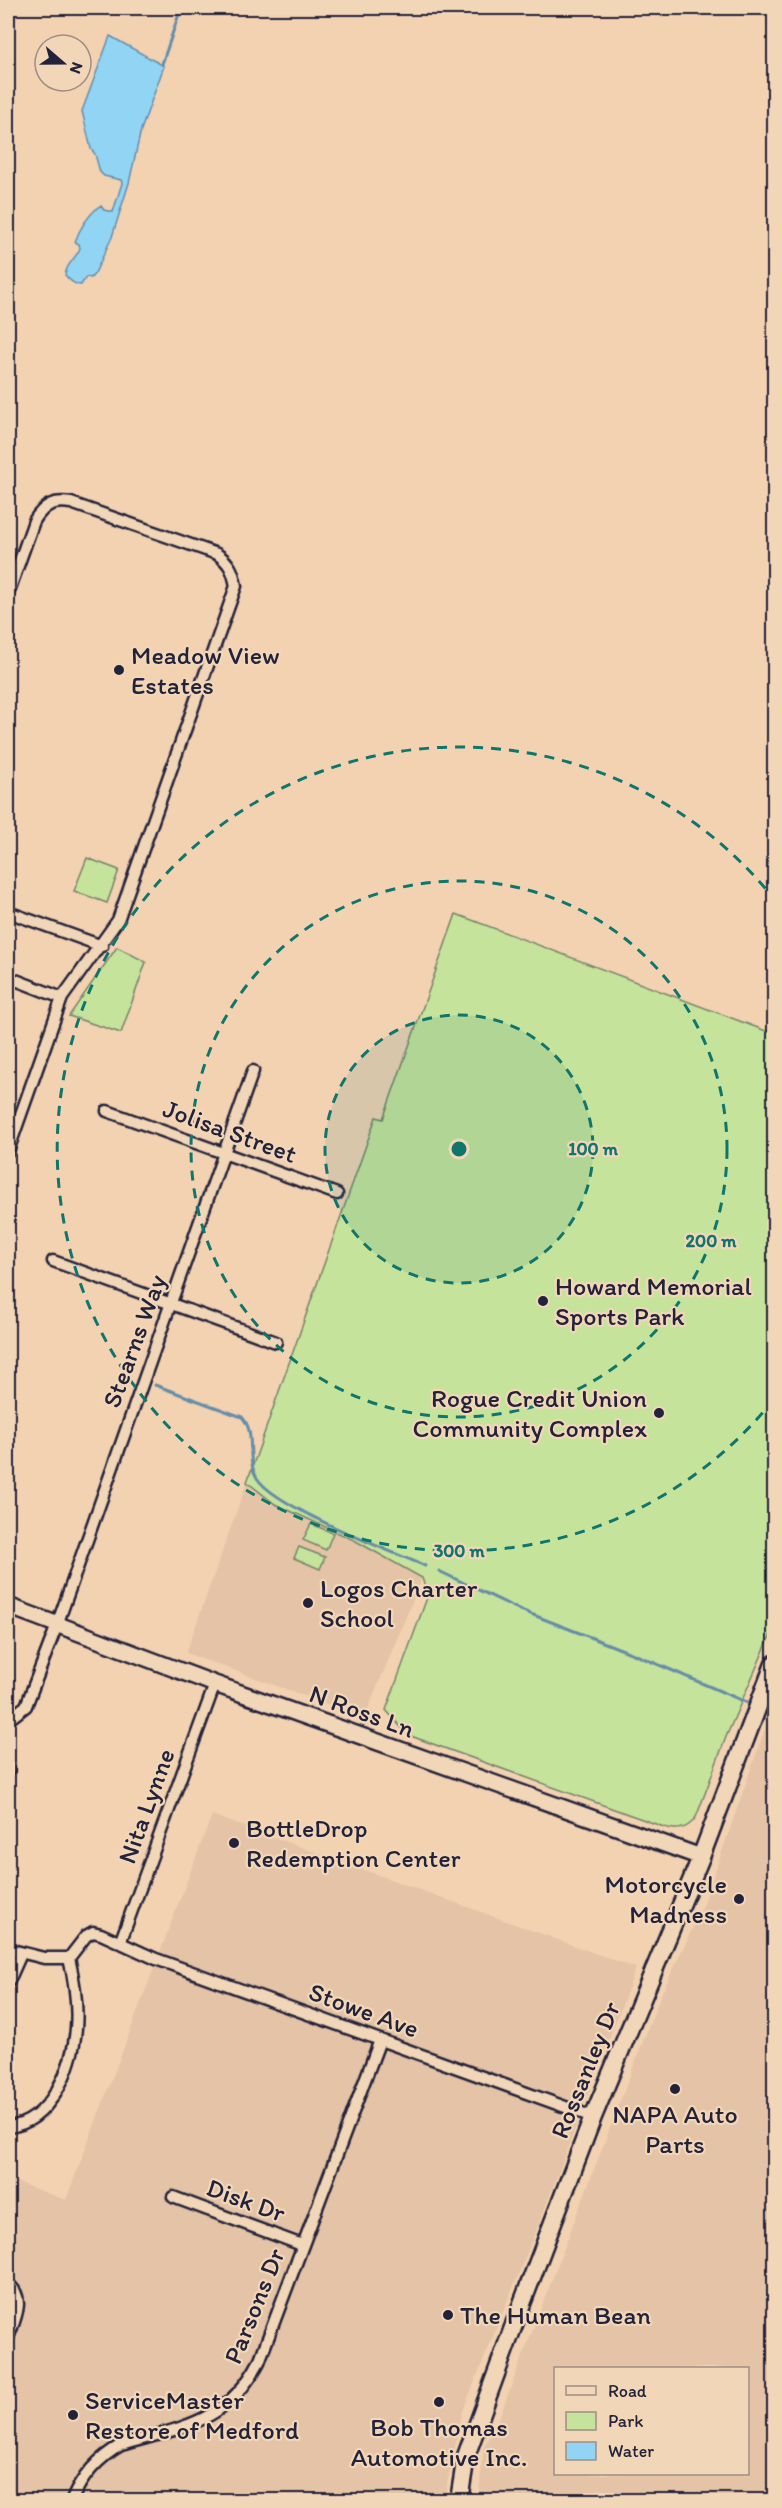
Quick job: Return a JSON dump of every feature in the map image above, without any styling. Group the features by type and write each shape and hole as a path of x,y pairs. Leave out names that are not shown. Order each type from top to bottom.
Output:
{"main road":[{"name":"N Ross Ln","path":"8,1606 215,1684 701,1857"},
{"name":"Rossanley Dr","path":"459,2500 466,2456 593,2117 701,1857 774,1664"}],"street":[{"path":"8,594 34,521 41,510 50,503 60,501 217,554 227,561 234,572 236,586 118,920 102,946 62,998 8,1150"},
{"path":"8,912 102,946"},
{"path":"8,977 62,998"},
{"name":"Stearns Way","path":"8,1720 26,1706 57,1625 253,1071"},
{"name":"Jolisa Street","path":"107,1111 337,1194"},
{"path":"53,1261 276,1342"},
{"name":"Nita Lynne","path":"120,1943 215,1684"},
{"name":"Stowe Ave","path":"69,1958 86,1936 93,1932 156,1959 593,2117"},
{"path":"8,1949 44,1958 69,1958 77,2025 67,2066 55,2095 39,2114 28,2122 8,2127"},
{"path":"8,1983 21,1954"},
{"name":"Parsons Dr","path":"72,2500 87,2473 110,2451 121,2445 210,2417 233,2399 247,2382 259,2362 380,2040"},
{"name":"Disk Dr","path":"173,2197 302,2245"},
{"path":"8,2284 16,2294 19,2306 8,2338"}],"shaded area":[{"name":"Logos Charter School","path":"247,1482 275,1504 354,1540 422,1578 363,1717 186,1653"},
{"path":"774,1703 774,2497 761,2500 478,2500 484,2447 501,2413 660,1997 703,1906"},
{"path":"212,1815 636,1968 540,2221 462,2413 447,2484 446,2500 8,2500 8,2179 66,2200"}],"green space":[{"path":"87,858 119,870 107,903 74,891"},
{"name":"Howard Memorial Sports Park","path":"456,914 774,1034 774,1627 726,1737 697,1815 684,1828 664,1827 408,1735 386,1710 428,1595 422,1578 354,1540 275,1504 247,1482 376,1117 383,1119"},
{"path":"117,947 146,962 121,1033 69,1016"},
{"path":"311,1524 333,1533 326,1550 303,1540"},
{"path":"299,1547 325,1557 320,1569 294,1558"}],"water":[{"path":"110,36 164,66 141,130 129,183 112,237 95,273 91,278 86,277 79,285 65,275 80,248 75,242 77,237 84,223 98,207 101,206 104,210 113,212 122,183 121,180 104,176 100,172 95,154 91,149 82,111 89,93 93,93 93,82"}],"waterway":[{"path":"162,64 181,8"},
{"path":"155,1385 242,1417 249,1431 252,1463 257,1478 286,1502 361,1539 425,1566"},
{"path":"439,1571 518,1609 636,1655 748,1703"}],"place":[{"name":"Meadow View Estates","path":"119,670"},
{"name":"Howard Memorial Sports Park","path":"543,1301"},
{"name":"Rogue Credit Union Community Complex","path":"659,1413"},
{"name":"Logos Charter School","path":"308,1603"},
{"name":"BottleDrop Redemption Center","path":"234,1843"},
{"name":"Motorcycle Madness","path":"739,1899"},
{"name":"NAPA Auto Parts","path":"675,2089"},
{"name":"The Human Bean","path":"448,2315"},
{"name":"Bob Thomas Automotive Inc.","path":"439,2402"},
{"name":"ServiceMaster Restore of Medford","path":"73,2415"}]}
